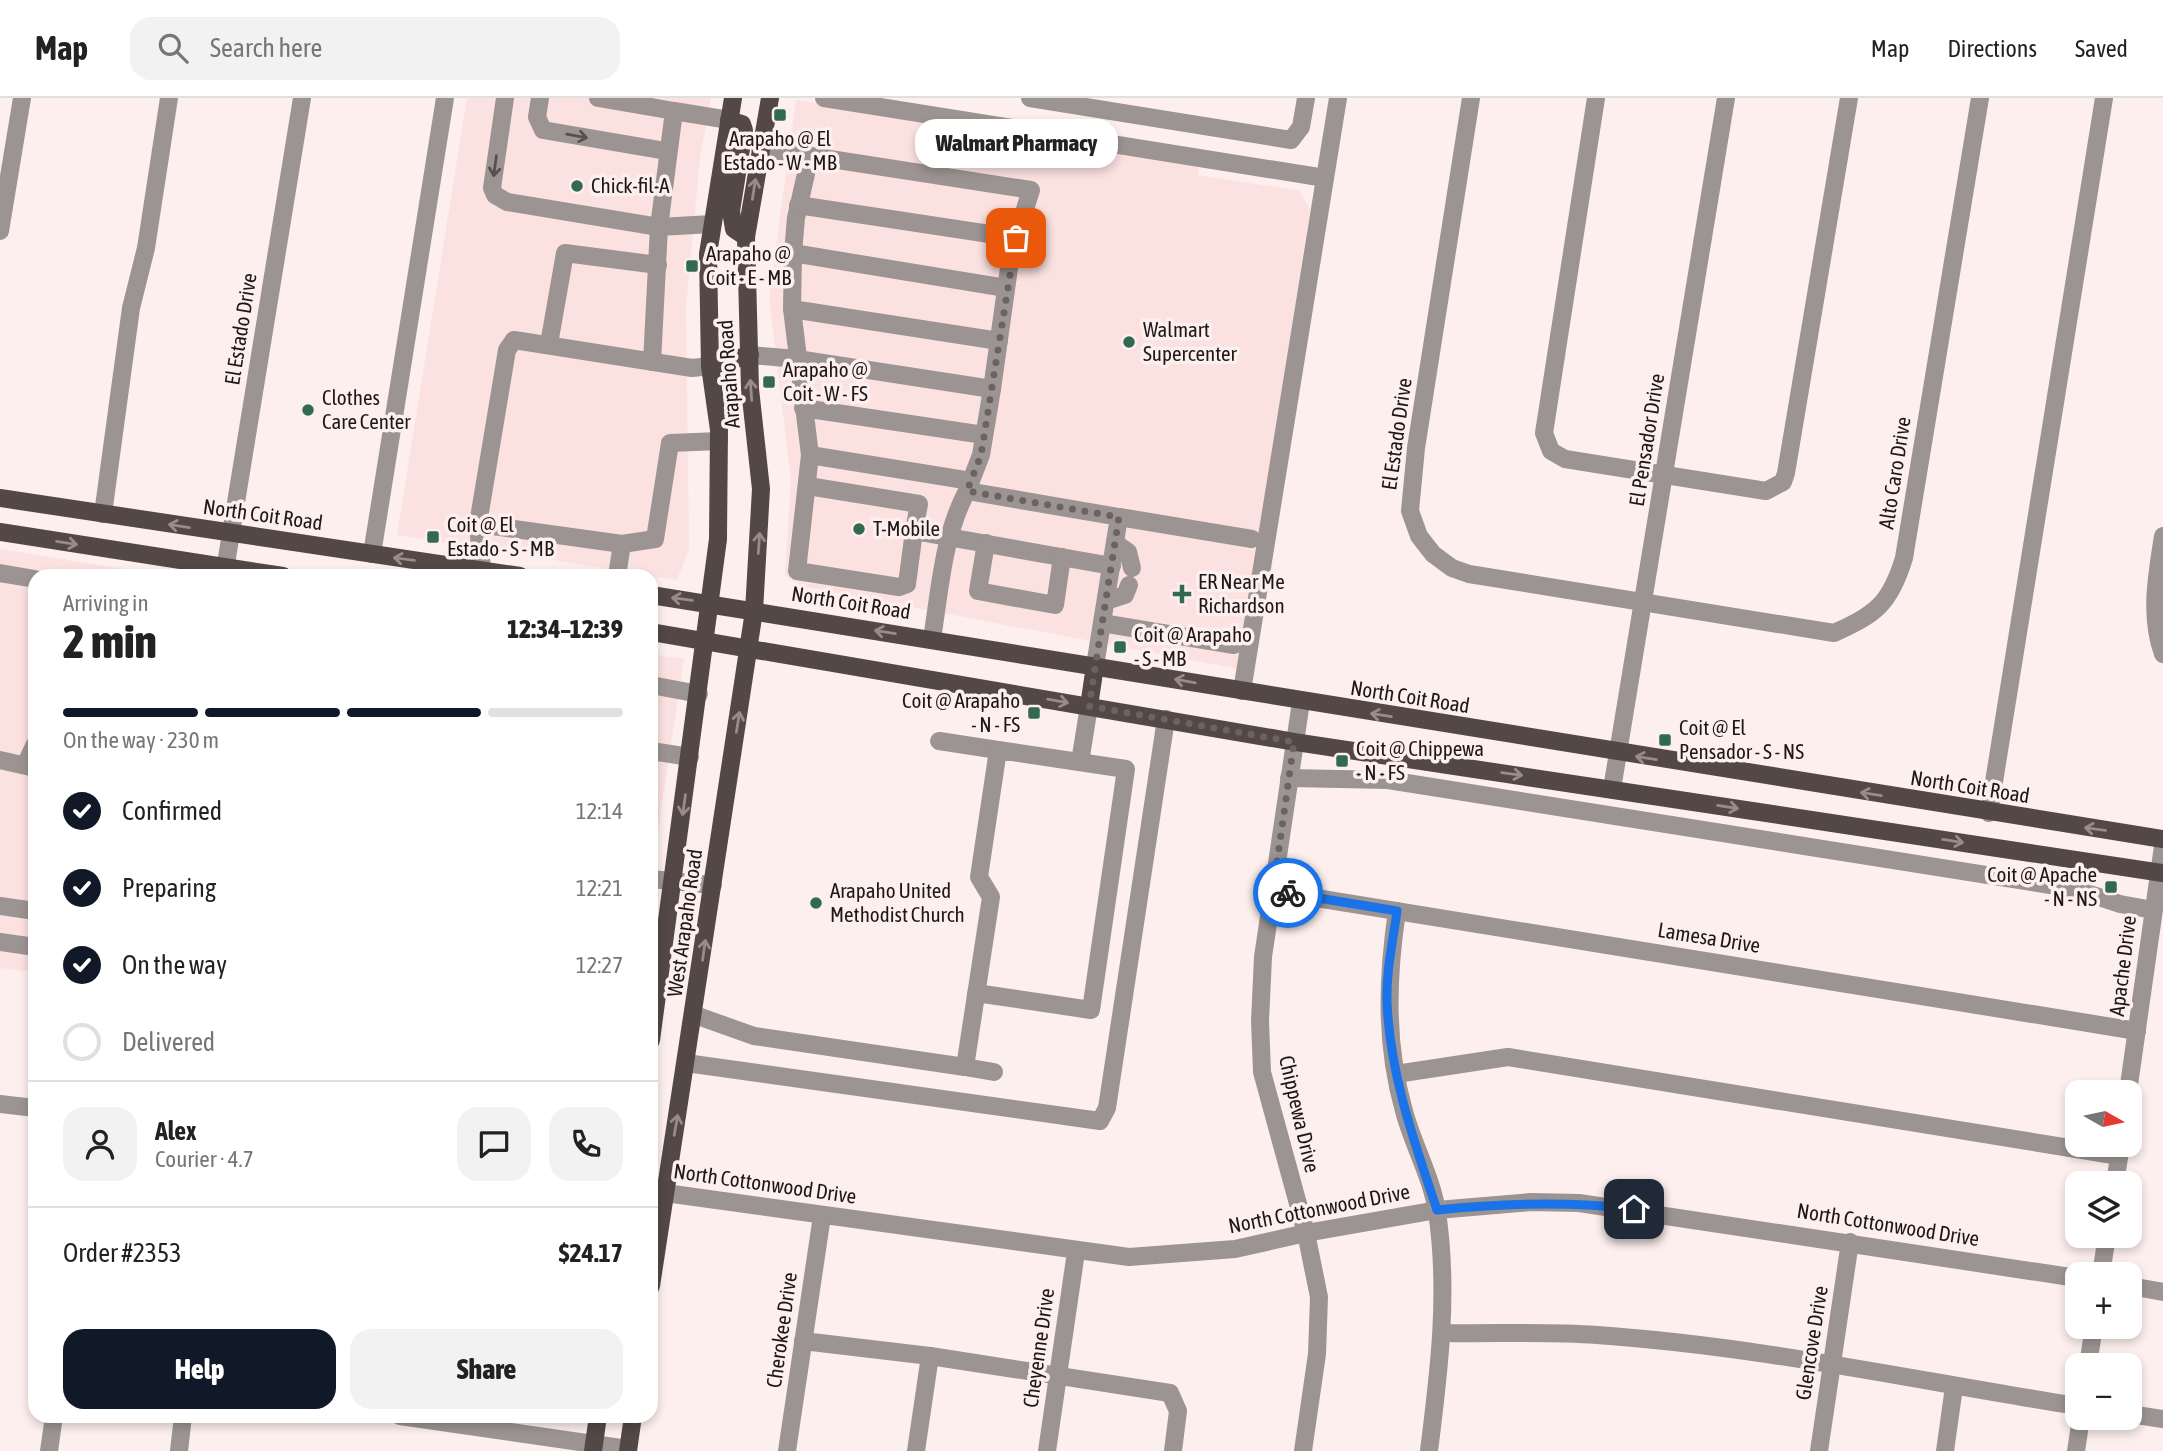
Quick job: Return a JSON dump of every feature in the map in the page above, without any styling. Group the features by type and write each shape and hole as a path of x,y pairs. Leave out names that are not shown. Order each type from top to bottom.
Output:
{"main road":[{"name":"Arapaho Road","path":"712,603 718,539 719,441 710,366 708,282 712,225 733,98"},
{"name":"Arapaho Road","path":"750,649 761,489 750,388 746,237 770,98"},
{"path":"729,120 741,124 744,130 731,211 734,229 746,237"},
{"path":"710,366 750,355"},
{"name":"North Coit Road","path":"0,498 459,569"},
{"path":"0,532 213,569"},
{"name":"North Coit Road","path":"658,596 1096,666 1301,702 2163,839"},
{"name":"West Arapaho Road","path":"658,987 712,603"},
{"path":"658,634 707,640 1294,742 2161,873"},
{"name":"West Arapaho Road","path":"658,1192 695,1014 750,649"},
{"path":"1089,706 1096,666"},
{"path":"593,1448 597,1423"},
{"path":"628,1450 632,1423"}],"street":[{"path":"0,231 22,98"},
{"path":"103,514 131,308 146,248 169,98"},
{"name":"El Estado Drive","path":"225,569 302,98"},
{"path":"372,554 445,98"},
{"path":"505,98 492,188 495,195 507,202 659,227 712,225"},
{"path":"540,98 537,117 543,130 666,151"},
{"path":"598,98 729,120"},
{"path":"824,98 1325,178"},
{"path":"1030,98 1291,140 1301,127 1306,98"},
{"path":"1242,691 1338,98"},
{"name":"El Estado Drive","path":"1471,98 1416,448 1410,510 1419,536 1433,554 1452,569 1643,603"},
{"path":"1596,98 1544,433 1551,451 1565,459 1766,491 1783,482 1849,98"},
{"name":"El Pensador Drive","path":"1612,789 1726,98"},
{"name":"Alto Caro Drive","path":"1643,603 1834,633 1866,618 1884,604 1896,583 1904,558 1980,98"},
{"path":"1989,813 2104,98"},
{"path":"652,362 659,227 666,151 674,111"},
{"path":"760,148 1031,190 1016,238 1006,288 984,435 969,486 955,513 949,536 932,639"},
{"path":"808,486 919,504 906,584 899,587 797,571 810,454 792,309 793,253 798,205 810,156"},
{"path":"798,205 1016,238"},
{"path":"549,344 565,253 658,265"},
{"path":"793,253 1006,288"},
{"path":"792,309 999,341"},
{"path":"482,569 478,524 507,350 514,340 692,368 710,366"},
{"path":"750,355 797,359 992,389"},
{"path":"803,408 984,435"},
{"path":"478,524 622,544 656,539 670,443 719,441"},
{"path":"810,454 1119,517 1252,538"},
{"path":"1096,666 1119,517"},
{"path":"914,531 1112,566"},
{"path":"2163,536 2155,605 2155,627 2163,653"},
{"path":"986,543 978,592 1055,605 1062,557"},
{"path":"1106,601 1125,595 1131,576 1128,552 1115,543"},
{"path":"618,569 622,544"},
{"path":"0,573 28,578"},
{"path":"1102,623 1234,645"},
{"path":"658,686 699,694"},
{"name":"Chippewa Drive","path":"1301,702 1263,957 1260,1021 1262,1072 1306,1233 1319,1297 1317,1354 1303,1451"},
{"path":"1080,762 1089,706"},
{"path":"686,1063 1100,1121 1107,1108 1166,719"},
{"path":"939,741 1126,769 1091,1010 976,993"},
{"path":"965,1067 990,897 979,877 998,750"},
{"path":"658,752 690,757"},
{"path":"0,760 28,767"},
{"path":"1289,778 1388,780 2075,888 2120,904 2153,909"},
{"name":"Apache Drive","path":"2130,1080 2163,846"},
{"path":"658,880 713,885"},
{"name":"Lamesa Drive","path":"1273,891 2137,1031"},
{"path":"0,906 28,910"},
{"path":"1397,911 1387,1000 1396,1074 1403,1111 1437,1210 1443,1333 1429,1451"},
{"path":"0,942 28,946"},
{"path":"695,1014 754,1036 994,1072"},
{"path":"1396,1074 1508,1057 2065,1142"},
{"path":"0,1104 28,1107"},
{"name":"North Cottonwood Drive","path":"658,1192 1076,1252 1129,1257 1235,1250 1306,1233 1437,1210 1520,1202 1579,1203 2065,1276"},
{"name":"Cherokee Drive","path":"787,1451 822,1216"},
{"name":"Glencove Drive","path":"1819,1451 1850,1242"},
{"name":"Cheyenne Drive","path":"1047,1451 1076,1252"},
{"path":"2142,1288 2163,1292"},
{"path":"1443,1333 1596,1335 1832,1365 2065,1404"},
{"path":"803,1341 930,1356 1170,1394 1178,1411 1173,1451"},
{"path":"916,1451 930,1356"},
{"path":"1945,1451 1954,1387"},
{"path":"2142,1416 2163,1419"},
{"path":"49,1451 53,1423"},
{"path":"179,1451 182,1423"},
{"path":"442,1423 593,1448 628,1450"},
{"path":"2076,1451 2079,1430"}],"shaded area":[{"path":"467,98 711,98 700,157 686,308 689,549 677,580 658,577 658,569 609,569 397,535"},
{"path":"796,100 1199,164 1198,175 1300,191 1310,209 1239,669 800,586 785,575 791,480 769,298"},
{"path":"0,549 124,569 28,569 28,971 0,968"},
{"path":"658,655 684,659 658,830"}],"way so far":[{"path":"1016,238 1011,254 981,455 967,491 1119,517 1089,706 1294,742 1273,891 1288,893"}],"place":[{"name":"Arapaho @ El Estado - W - MB","path":"780,115"},
{"name":"Chick-fil-A","path":"577,186"},
{"name":"Walmart Pharmacy","path":"1016,238"},
{"name":"Arapaho @ Coit - E - MB","path":"692,266"},
{"name":"Walmart Supercenter","path":"1129,342"},
{"name":"Arapaho @ Coit - W - FS","path":"769,382"},
{"name":"Clothes Care Center","path":"308,410"},
{"name":"T-Mobile","path":"859,529"},
{"name":"Coit @ El Estado - S - MB","path":"433,537"},
{"name":"ER Near Me Richardson","path":"1182,594"},
{"name":"Coit @ Arapaho - S - MB","path":"1120,647"},
{"name":"Coit @ Arapaho - N - FS","path":"1034,713"},
{"name":"Coit @ El Pensador - S - NS","path":"1665,740"},
{"name":"Coit @ Chippewa - N - FS","path":"1342,761"},
{"name":"Coit @ Apache - N - NS","path":"2111,887"},
{"name":"Arapaho United Methodist Church","path":"816,903"}],"route":[{"path":"1288,893 1397,911 1388,967 1387,1000 1391,1053 1403,1111 1437,1210 1531,1202 1579,1203 1634,1209"}]}
